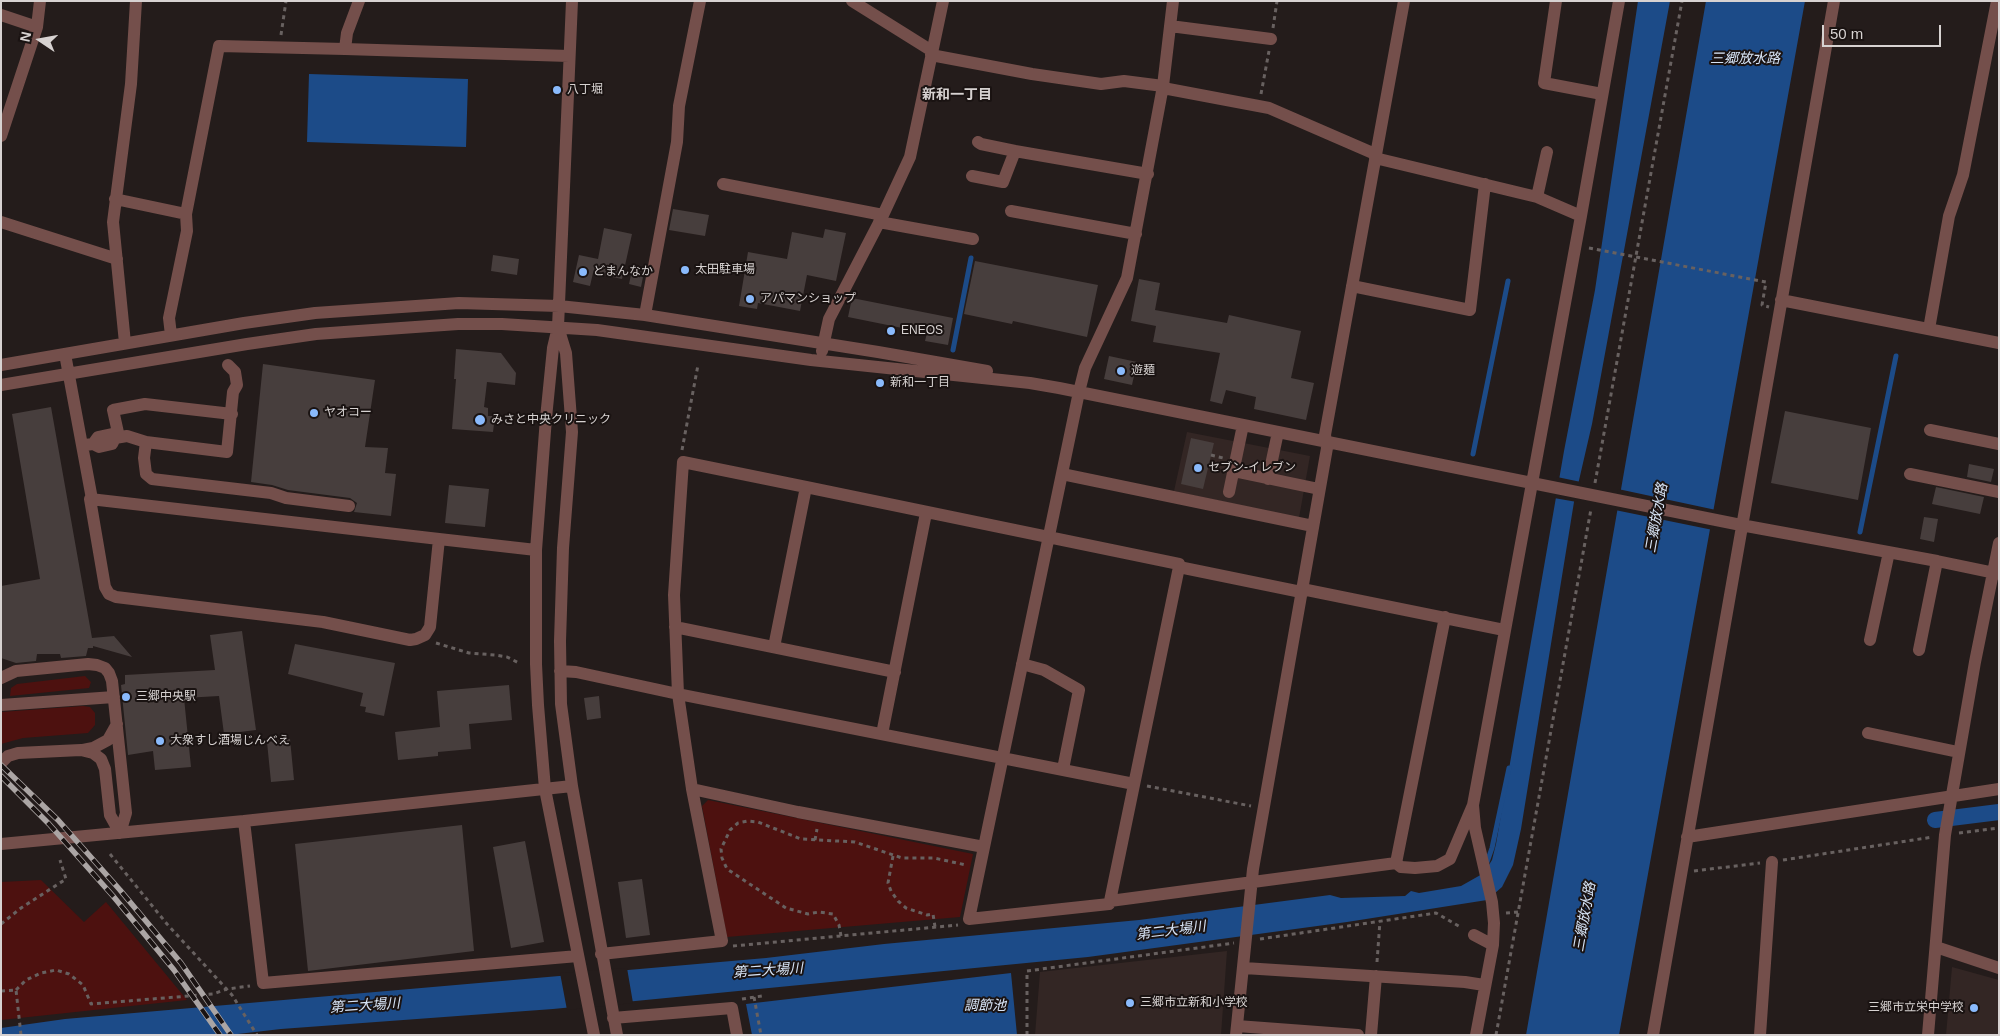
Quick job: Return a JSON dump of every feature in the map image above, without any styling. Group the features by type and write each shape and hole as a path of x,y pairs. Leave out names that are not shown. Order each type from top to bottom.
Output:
{"street":[{"path":"1,136 37,27 40,1"},
{"path":"125,343 113,222 131,84 136,1"},
{"path":"345,48 347,33 359,1"},
{"path":"572,1 558,327 553,348 546,418 536,550 536,673 545,789 594,1035"},
{"path":"644,315 677,142 679,106 700,1"},
{"path":"852,1 932,53 1032,74 1101,84 1124,81 1269,108 1375,156 1536,197 1581,216"},
{"path":"820,361 829,319 881,219 910,157 943,1"},
{"path":"1173,1 1163,87 1127,278 1085,368 1079,392 969,919 1250,887 1396,863 1408,867 1437,866 1450,858 1472,804 1486,739 1504,630 1535,483 1619,1"},
{"path":"1358,1035 1236,1030 1244,968 1250,887 1326,448 1325,436 1404,1"},
{"path":"1556,1 1544,83 1602,94"},
{"path":"1653,1035 1710,714 1780,300 1834,1"},
{"path":"1929,328 1949,216 1963,175 1997,1"},
{"path":"1,15 37,27"},
{"path":"1170,26 1271,39"},
{"path":"171,334 169,318 187,231 186,214 219,46 345,48 569,56"},
{"path":"978,142 1015,152 1148,174"},
{"path":"972,176 1003,182 1015,152"},
{"path":"1536,197 1547,152"},
{"path":"724,184 973,239"},
{"path":"1352,286 1470,310 1485,184"},
{"path":"115,199 186,214"},
{"path":"1011,211 1136,234"},
{"path":"1,222 116,259"},
{"path":"1780,300 1999,343"},
{"path":"1,365 171,334 288,317 370,308 459,303 559,306 644,315 985,370 1030,383"},
{"path":"1,385 226,347 316,334 417,326 502,324 558,327 641,335 820,361 1030,383 1720,521 1996,573"},
{"path":"558,327 566,354 572,432 563,548 561,704 572,786 617,1035"},
{"path":"117,437 127,436 146,442 227,452 233,392 230,391 226,370 228,365 226,347"},
{"path":"65,354 87,445 92,500 90,499 104,587 109,594 116,597 323,622 410,640 416,639 425,634 430,627 439,538"},
{"path":"87,445 99,447 112,444 117,437 113,410 145,404 232,414"},
{"path":"1229,492 1243,425"},
{"path":"1930,430 1999,444"},
{"path":"1268,479 1278,432"},
{"path":"146,442 144,458 146,474 152,479 271,493 286,498 349,506"},
{"path":"602,957 722,941 692,789 678,694 675,627 676,554 683,462 1178,564 1179,567 1504,630"},
{"path":"1233,471 1319,489"},
{"path":"1062,474 1312,526"},
{"path":"1910,474 1999,492"},
{"path":"774,648 806,487"},
{"path":"92,500 536,550"},
{"path":"882,734 926,513"},
{"path":"1928,1035 1944,835 1958,752 1996,573 1999,543"},
{"path":"1870,640 1889,552"},
{"path":"1919,650 1937,561"},
{"path":"1110,902 1179,567"},
{"path":"1396,863 1444,617"},
{"path":"675,627 895,672"},
{"path":"1,678 16,671 88,664 105,668 109,673 114,697 126,813 120,833"},
{"path":"1022,664 1044,670 1079,690 1063,769"},
{"path":"560,671 576,672 1134,784"},
{"path":"1,705 114,697"},
{"path":"1,763 8,756 18,753 93,748 108,740 116,724"},
{"path":"1868,733 1958,752"},
{"path":"81,750 93,753 101,760 105,769 110,815 120,833"},
{"path":"1,844 244,821 572,786"},
{"path":"692,789 798,812 984,847"},
{"path":"1687,837 1999,789"},
{"path":"1472,804 1475,828 1492,902 1494,923 1493,945 1476,1035"},
{"path":"244,821 263,983 579,959"},
{"path":"1760,1035 1772,862"},
{"path":"1474,935 1493,945"},
{"path":"1936,947 1999,968"},
{"path":"1244,968 1465,982 1484,985"},
{"path":"1371,1035 1376,976"},
{"path":"612,1014 732,1008 737,1035"}],"path":[{"path":"279,47 286,1"},
{"path":"1496,1035 1682,1"},
{"path":"1585,248 1766,282 1762,306"},
{"path":"683,462 681,453 698,365"},
{"path":"431,642 469,654 496,655 519,662"},
{"path":"1134,784 1253,807"},
{"path":"841,936 839,925 833,914 819,912 808,914 786,908 727,869 722,858 721,849 730,830 738,823 758,822 801,839 855,842 902,858 934,858 966,866 984,847"},
{"path":"1681,872 1772,862 1999,828"},
{"path":"110,854 167,924 232,995 257,1035"},
{"path":"893,856 888,883 891,891 906,908 927,915 933,914 935,927"},
{"path":"1,924 21,908 66,879 60,860"},
{"path":"1027,1035 1027,971 1436,913 1474,935"},
{"path":"722,941 729,946 962,925 969,919"},
{"path":"1376,976 1380,921"},
{"path":"1,991 16,990 26,980 41,973 56,970 69,974 83,985 91,1004 213,994 227,989 256,986 263,983"},
{"path":"16,990 21,1035"},
{"path":"754,997 761,1035"}],"shaded area":[{"path":"1187,432 1310,456 1299,518 1174,491"},
{"path":"85,676 91,682 89,688 10,696 11,688 17,684"},
{"path":"90,707 95,713 95,725 88,733 23,738 1,744 1,712"},
{"path":"708,800 973,854 960,917 727,937 702,806"},
{"path":"41,880 84,922 106,902 187,1000 1,1020 1,882"},
{"name":"三郷市立新和小学校","path":"1227,951 1221,1035 1035,1035 1040,972"},
{"name":"三郷市立栄中学校","path":"1952,967 1999,980 1999,1035 1946,1035"}],"water":[{"name":"第二大場川","path":"1638,1 1670,1 1592,424 1574,502 1521,829 1513,865 1502,887 1487,900 1347,922 1088,957 553,1009 281,1029 229,1035 1,1035 1,1028 65,1019 766,958 884,944 1139,920 1330,895 1341,898 1405,896 1411,891 1419,893 1461,886 1484,873 1492,860 1496,844 1564,451 1595,290"},
{"name":"三郷放水路","path":"1706,1 1805,1 1619,1035 1526,1035"},
{"path":"309,74 468,79 466,147 307,142"},
{"name":"調節池","path":"1011,973 1017,1035 752,1035 746,1004"}],"pier":[{"path":"1557,477 1581,482 1577,502 1554,498"},
{"path":"1618,489 1716,510 1713,530 1615,510"},
{"path":"627,968 633,1003 567,1010 560,973"}],"building":[{"path":"673,209 709,215 705,236 669,230"},
{"path":"604,228 632,234 622,279 593,273 590,286 573,282 579,255 598,259"},
{"path":"825,229 846,233 836,281 807,275 800,311 758,303 757,309 739,306 748,252 787,259 792,232 823,238"},
{"path":"493,255 519,259 517,275 491,271"},
{"path":"975,261 1098,285 1087,337 1013,321 1012,324 964,314"},
{"path":"632,270 644,272 641,287 629,284"},
{"path":"1139,279 1160,283 1155,310 1227,323 1229,315 1301,331 1291,378 1314,383 1306,420 1254,409 1256,397 1226,390 1222,404 1210,401 1220,353 1153,342 1156,326 1131,321"},
{"path":"852,298 953,318 948,345 925,341 927,333 848,317"},
{"path":"456,349 501,353 516,373 515,385 487,382 484,407 488,408 488,416 495,416 493,432 452,429"},
{"path":"1109,356 1137,362 1132,385 1104,379"},
{"name":"ヤオコー","path":"263,364 375,380 365,447 388,448 385,473 396,474 391,516 354,512 357,503 350,498 288,490 272,485 251,482"},
{"path":"51,407 92,638 114,636 132,657 93,646 93,648 88,648 86,656 61,658 60,654 37,654 36,661 16,663 1,658 1,586 40,579 12,414"},
{"path":"1785,411 1871,428 1858,500 1771,483"},
{"path":"1191,438 1214,443 1203,489 1181,484"},
{"path":"1969,464 1994,469 1991,482 1967,477"},
{"path":"449,485 489,489 485,527 445,523"},
{"path":"1936,487 1984,497 1980,514 1932,504"},
{"path":"1924,517 1938,519 1934,542 1920,539"},
{"path":"242,631 256,730 224,734 219,696 184,698 191,767 155,770 153,751 128,755 121,685 125,684 125,675 215,670 210,635"},
{"path":"295,644 395,663 384,716 365,712 366,707 360,706 363,693 288,674"},
{"path":"509,685 512,720 469,724 471,749 438,752 438,756 398,760 395,732 440,727 437,691"},
{"path":"599,696 601,718 587,720 584,698"},
{"path":"290,739 294,780 271,782 267,742"},
{"path":"462,825 474,951 308,971 295,844"},
{"path":"525,841 544,942 511,948 493,847"},
{"path":"642,879 650,935 626,938 618,882"}],"waterway":[{"path":"953,350 971,258"},
{"path":"1473,454 1508,281"},
{"path":"1860,532 1896,356"},
{"path":"1486,865 1492,848 1509,768"},
{"path":"1935,820 1999,812"}],"railway":[{"path":"1,765 58,820 120,890 181,963 231,1035"},
{"path":"1,776 49,824 113,896 174,970 220,1035"}],"place":[{"name":"八丁堀","path":"557,90"},
{"name":"太田駐車場","path":"685,270"},
{"name":"どまんなか","path":"583,272"},
{"name":"アパマンショップ","path":"750,299"},
{"name":"ENEOS","path":"891,331"},
{"name":"遊麺","path":"1121,371"},
{"name":"新和一丁目","path":"880,383"},
{"name":"ヤオコー","path":"314,413"},
{"name":"みさと中央クリニック","path":"480,420"},
{"name":"セブン-イレブン","path":"1198,468"},
{"name":"三郷中央駅","path":"126,697"},
{"name":"大衆すし酒場じんべえ","path":"160,741"},
{"name":"三郷市立新和小学校","path":"1130,1003"},
{"name":"三郷市立栄中学校","path":"1974,1008"}],"district":[{"name":"新和一丁目","path":"957,95"}]}
